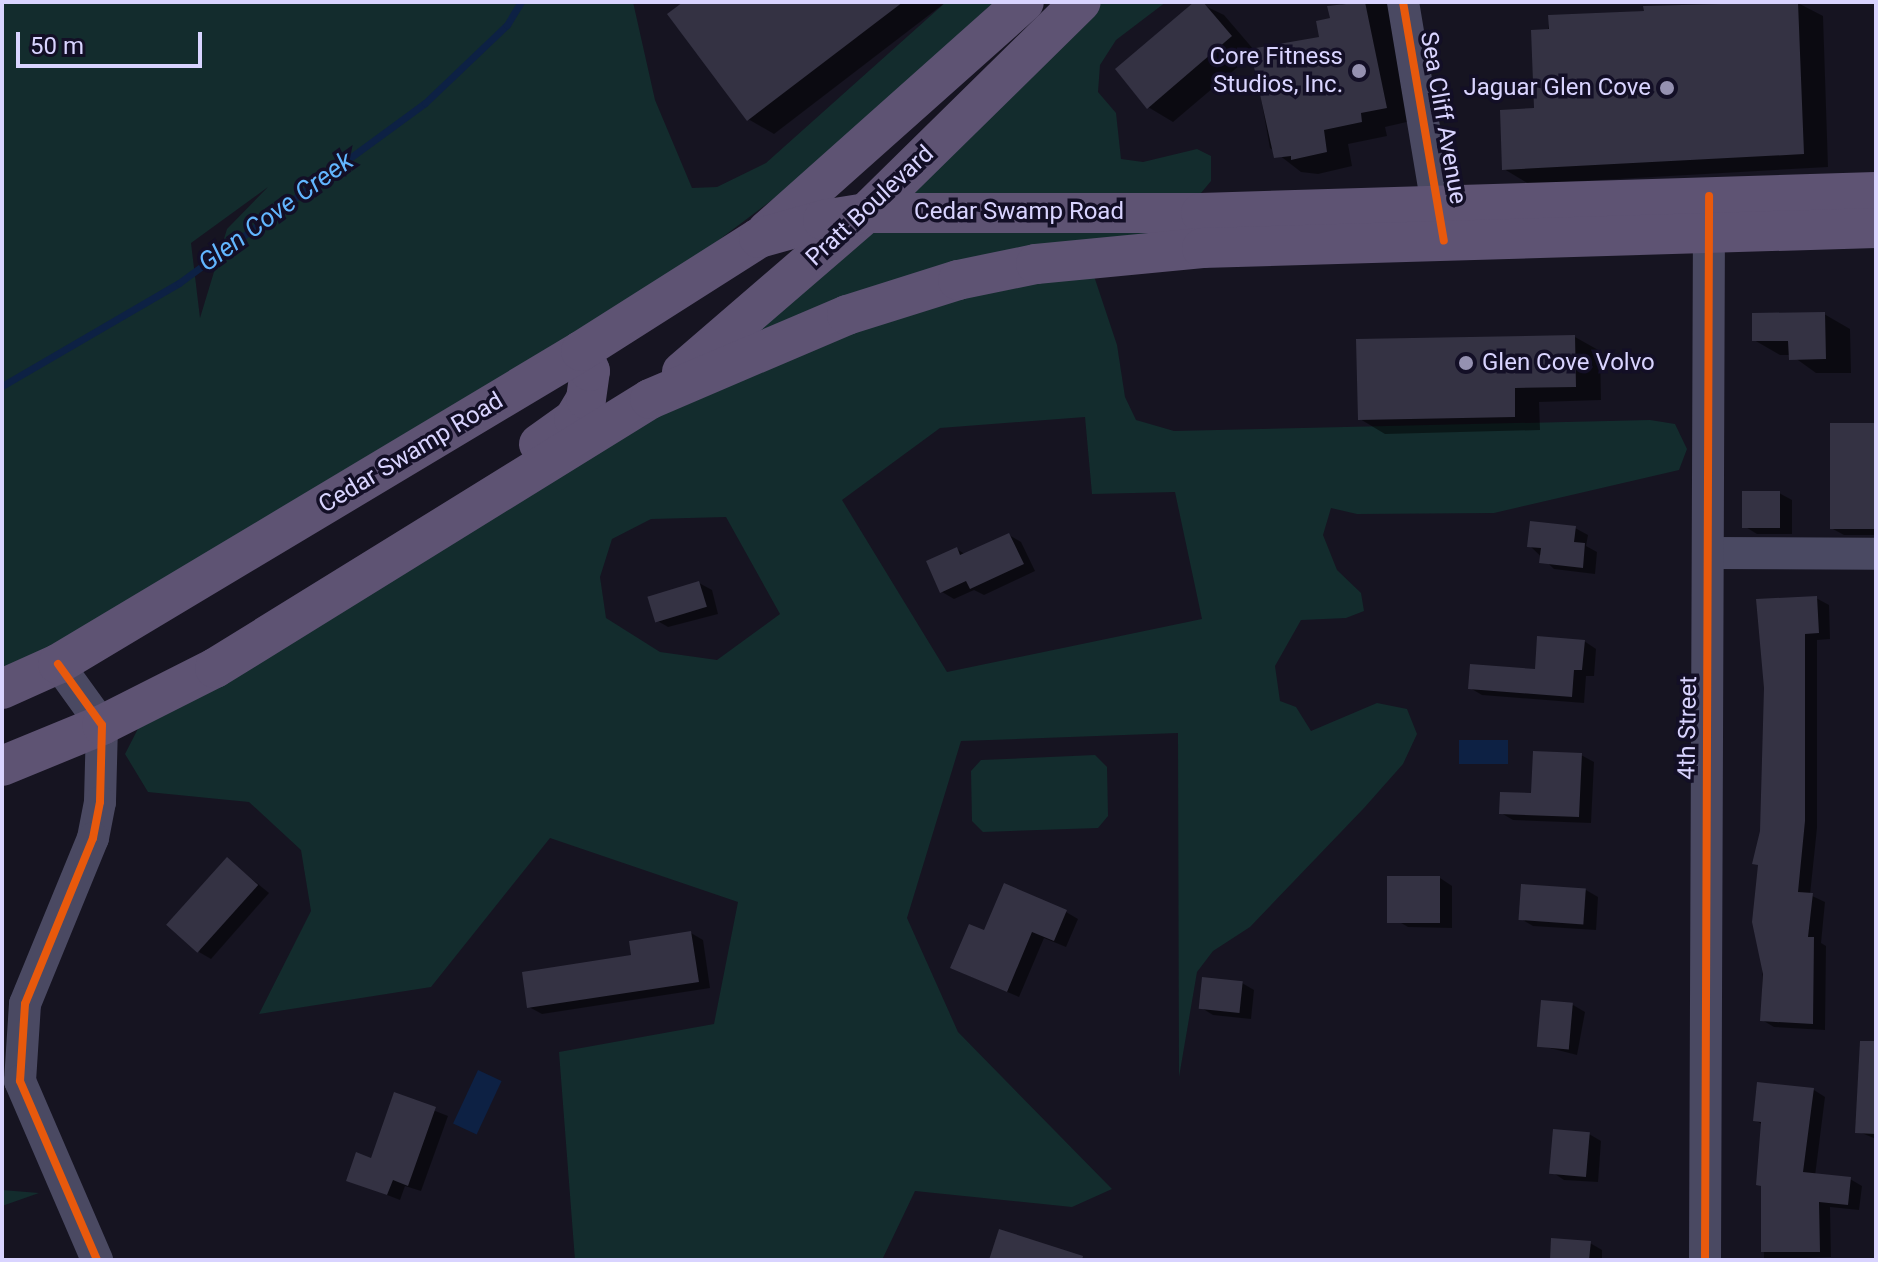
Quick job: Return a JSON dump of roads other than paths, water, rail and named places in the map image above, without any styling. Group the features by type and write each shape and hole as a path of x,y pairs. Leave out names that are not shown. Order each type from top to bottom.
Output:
{"main road":[{"name":"Pratt Boulevard","path":"759,238 1024,2"},
{"name":"Pratt Boulevard","path":"650,399 866,213 1081,2"},
{"name":"Cedar Swamp Road","path":"1709,215 1876,192"},
{"name":"Cedar Swamp Road","path":"2,689 58,664 581,351 759,238 866,213 1429,218 1709,215 1876,228"},
{"name":"Cedar Swamp Road","path":"2,766 102,725 215,668 359,582 650,399 847,315 958,280 1126,253 1252,247 1429,218"},
{"path":"359,582 438,509 574,419 591,383 581,351"}],"street":[{"name":"Sea Cliff Avenue","path":"1403,2 1429,218"},
{"name":"4th Street","path":"1705,1260 1709,215"},
{"path":"1710,553 1876,554"},
{"path":"58,664 102,725 100,802 93,838 25,1004 20,1045 25,1095 97,1260"}],"water":[{"path":"1459,740 1508,740 1508,764 1459,764"},
{"path":"478,1070 502,1081 477,1134 453,1123"}],"waterway":[{"name":"Glen Cove Creek","path":"2,386 179,283 425,103 507,25 521,2"}],"place":[{"name":"Core Fitness Studios, Inc.","path":"1359,71"},
{"name":"Jaguar Glen Cove","path":"1667,88"},
{"name":"Glen Cove Volvo","path":"1466,363"}]}
